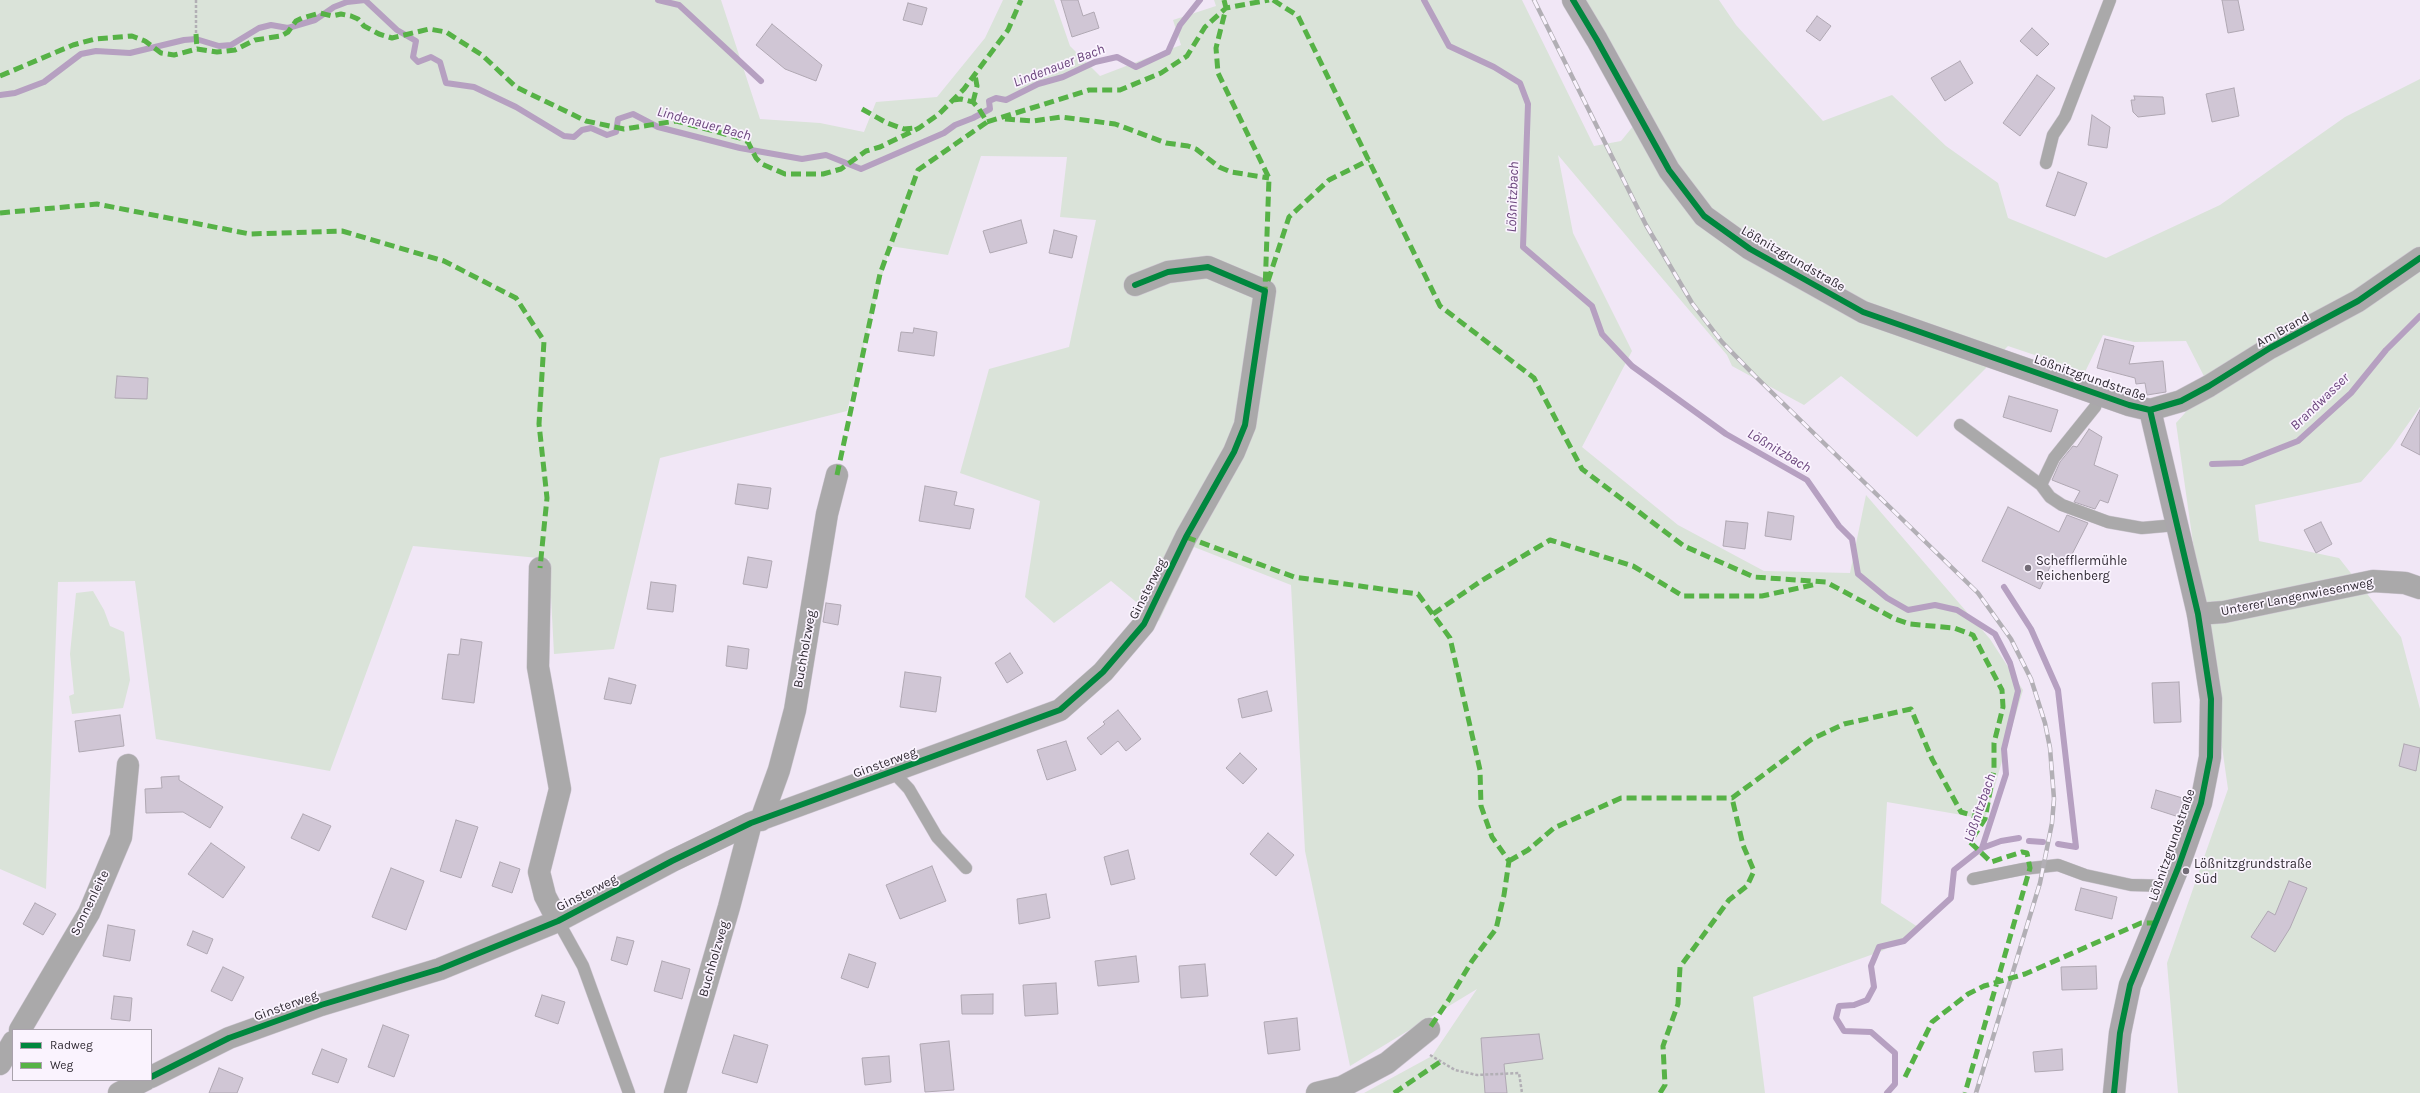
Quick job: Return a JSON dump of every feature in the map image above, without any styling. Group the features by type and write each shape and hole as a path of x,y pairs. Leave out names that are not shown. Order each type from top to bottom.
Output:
{"street":[{"name":"Lößnitzgrundstraße","path":"1572,0 1597,40 1669,170 1704,216 1750,249 1863,312 2150,410 2198,614 2211,699 2210,757 2201,803 2170,886 2130,985 2120,1033 2114,1093"},
{"name":"Am Brand","path":"2150,410 2181,401 2209,386 2270,348 2358,301 2420,258"},
{"name":"Ginsterweg","path":"152,1076 229,1038 321,1005 440,970 558,921 672,861 756,822 1060,710 1103,672 1144,624 1186,537 1234,452 1245,425 1265,290 1208,267 1168,272 1135,285"},
{"name":"Buchholzweg","path":"674,1093 729,907 756,822 779,770 794,710 827,514 837,475"},
{"path":"540,568 538,667 560,789 539,872 545,896 558,921"},
{"name":"Unterer Langenwiesenweg","path":"2198,614 2224,612 2373,581 2405,583 2420,588"},
{"name":"Sonnenleite","path":"21,1029 89,913 121,837 128,765"},
{"path":"1317,1093 1342,1087 1387,1063 1429,1029"},
{"path":"0,1064 12,1044"},
{"path":"119,1093 143,1081"}],"lane":[{"path":"2046,163 2053,135 2065,117 2110,0"},
{"path":"2041,485 2054,458 2095,407 2100,394"},
{"path":"1960,425 2041,485 2050,497 2062,505 2102,520 2142,528 2176,525"},
{"path":"893,772 909,789 937,837 966,868"},
{"path":"1973,879 2023,869 2058,865 2085,875 2131,885 2170,886"},
{"path":"558,921 583,966 629,1093"}],"path":[{"path":"196,0 196,34"},
{"path":"1409,1045 1454,1070 1477,1075 1519,1073 1522,1093"}],"shaded area":[{"path":"0,0 721,0 760,119 820,123 864,132 876,102 937,97 985,38 1003,0 1054,0 1070,46 1100,76 1181,45 1173,20 1216,6 1214,0 1522,0 1594,146 1621,141 1648,108 1581,0 1719,0 1736,25 1823,121 1892,95 1946,146 1998,183 2008,218 2106,258 2220,205 2345,117 2420,79 2420,407 2391,448 2361,482 2255,505 2259,541 2339,558 2401,637 2420,709 2420,1093 2178,1093 2167,963 2228,789 2176,423 2209,386 2186,341 2134,342 2103,335 2085,372 2008,346 1917,437 1841,376 1804,405 1732,366 1727,355 1558,155 1573,233 1632,351 1582,447 1678,525 1764,571 1850,573 1866,495 1990,639 2023,690 1985,819 1887,802 1881,903 1921,929 1882,951 1753,997 1765,1093 1364,1093 1432,1056 1477,989 1350,1066 1305,851 1291,585 1194,547 1159,621 1111,581 1054,623 1025,597 1040,501 960,473 989,369 1069,347 1096,220 1060,217 1067,157 981,156 948,255 890,246 847,411 660,458 614,649 554,654 549,559 413,546 330,771 156,739 135,581 58,582 46,889 0,869"},
{"path":"93,591 104,610 110,626 124,632 130,680 123,708 72,714 69,696 74,694 70,654 76,593"}],"building":[{"path":"1061,0 1078,0 1083,16 1094,12 1099,28 1072,37"},
{"path":"2222,0 2238,0 2244,30 2228,33"},
{"path":"908,3 927,8 922,25 903,20"},
{"path":"1817,16 1831,26 1820,41 1806,31"},
{"path":"772,24 822,65 816,81 785,69 756,45"},
{"path":"2032,28 2049,44 2037,56 2020,41"},
{"path":"1960,61 1973,83 1945,101 1931,78"},
{"path":"2037,75 2055,88 2020,136 2003,123"},
{"path":"2234,88 2239,116 2212,122 2206,94"},
{"path":"2134,96 2163,97 2165,114 2138,117 2133,112 2131,100 2135,100"},
{"path":"2092,115 2110,127 2107,148 2088,145"},
{"path":"2058,172 2087,183 2075,216 2046,206"},
{"path":"1021,220 1027,243 990,253 983,231"},
{"path":"1054,230 1077,236 1072,258 1049,253"},
{"path":"914,328 937,332 934,356 898,351 901,332 913,333"},
{"path":"2105,339 2134,346 2129,364 2163,361 2166,392 2147,395 2145,383 2136,384 2135,378 2097,368"},
{"path":"117,376 148,378 147,399 115,398"},
{"path":"2009,396 2058,410 2051,432 2003,417"},
{"path":"2420,410 2420,455 2401,445"},
{"path":"2089,429 2102,437 2094,465 2118,475 2108,503 2100,500 2095,509 2074,502 2080,491 2052,480 2060,462 2073,446 2077,447"},
{"path":"738,484 771,488 768,509 735,504"},
{"path":"925,486 957,492 954,505 974,509 970,529 919,521"},
{"path":"2008,507 2059,532 2067,515 2088,523 2067,564 2054,558 2040,589 1982,561"},
{"path":"1768,512 1794,516 1791,540 1765,536"},
{"path":"1726,521 1748,523 1745,549 1723,546"},
{"path":"2321,522 2332,544 2316,553 2304,530"},
{"path":"748,557 772,561 767,588 743,584"},
{"path":"651,582 676,585 673,612 647,609"},
{"path":"826,603 841,605 838,625 823,622"},
{"path":"461,639 482,642 474,703 442,699 448,654 459,655"},
{"path":"728,646 749,649 747,669 726,666"},
{"path":"1010,653 1023,673 1007,683 995,663"},
{"path":"905,672 941,677 936,712 900,707"},
{"path":"609,678 636,685 631,704 604,699"},
{"path":"2179,682 2181,722 2154,723 2152,683"},
{"path":"1267,691 1272,711 1242,718 1238,699"},
{"path":"1118,710 1141,739 1126,751 1118,741 1101,755 1087,738 1105,724 1103,722"},
{"path":"120,715 124,746 79,752 75,721"},
{"path":"1066,741 1076,770 1047,780 1037,750"},
{"path":"2404,744 2420,748 2416,771 2399,766"},
{"path":"1240,753 1257,769 1243,784 1226,768"},
{"path":"179,776 179,780 223,807 210,828 183,812 146,813 145,789 162,788 161,777"},
{"path":"2156,790 2189,800 2182,818 2151,808"},
{"path":"303,814 331,826 319,851 291,838"},
{"path":"456,820 478,827 461,878 440,871"},
{"path":"1268,833 1294,855 1276,876 1250,854"},
{"path":"211,843 245,867 223,898 188,874"},
{"path":"1128,850 1135,879 1111,885 1104,857"},
{"path":"500,862 520,869 512,893 492,886"},
{"path":"932,866 946,901 900,919 886,885"},
{"path":"391,868 424,881 406,930 372,917"},
{"path":"2289,881 2307,888 2290,928 2275,952 2251,937 2268,911 2275,915"},
{"path":"2081,888 2117,897 2112,919 2075,910"},
{"path":"1046,894 1050,918 1019,924 1017,899"},
{"path":"35,903 56,914 43,935 23,924"},
{"path":"108,925 135,930 130,961 103,956"},
{"path":"193,931 213,939 207,954 187,945"},
{"path":"617,937 634,941 627,965 611,960"},
{"path":"849,954 876,963 868,988 841,978"},
{"path":"1136,956 1139,982 1098,986 1095,961"},
{"path":"662,961 690,969 682,999 654,991"},
{"path":"1205,964 1208,996 1181,998 1179,966"},
{"path":"2096,966 2097,989 2062,990 2061,967"},
{"path":"223,967 244,977 232,1001 211,991"},
{"path":"1056,983 1058,1014 1025,1016 1023,985"},
{"path":"993,994 993,1014 962,1014 961,995"},
{"path":"542,995 565,1002 558,1024 535,1016"},
{"path":"114,996 132,998 130,1021 111,1019"},
{"path":"1297,1018 1300,1050 1268,1054 1264,1022"},
{"path":"383,1025 409,1035 394,1077 368,1067"},
{"path":"1539,1034 1543,1059 1504,1064 1507,1093 1485,1093 1481,1038"},
{"path":"734,1035 768,1045 757,1083 722,1073"},
{"path":"949,1041 954,1090 925,1092 920,1044"},
{"path":"322,1049 347,1059 338,1083 312,1074"},
{"path":"2062,1049 2063,1070 2035,1072 2033,1052"},
{"path":"889,1056 891,1082 865,1085 862,1058"},
{"path":"219,1068 243,1078 237,1093 209,1093"}],"waterway":[{"name":"Lindenauer Bach","path":"0,95 15,93 44,82 81,54 96,51 130,53 184,40 196,39 219,46 231,45 259,28 271,25 288,28 315,20 334,7 347,2 365,0 397,30 416,41 413,57 418,62 431,57 440,62 446,83 474,87 516,107 564,136 574,137 582,130 591,128 607,135 616,132 618,119 633,114 658,127 740,148 802,159 826,155 861,169 944,133 955,125 973,118 990,109 989,101 996,98 1006,100 1038,84 1063,77 1095,62 1117,57 1136,67 1168,52 1180,25 1200,0"},
{"path":"658,0 679,5 761,81"},
{"name":"Lößnitzbach","path":"1424,0 1449,46 1494,67 1520,83 1528,104 1523,247 1592,306 1602,334 1632,366 1726,434 1807,480 1839,526 1852,539 1858,574 1887,598 1908,610 1935,605 1957,610 1995,634 2010,663 2018,691 2004,749 2006,774 1982,848 1954,870 1951,898 1904,941 1879,947 1871,966 1874,987 1867,1000 1854,1005 1839,1006 1836,1018 1844,1031 1871,1032 1895,1053 1895,1084 1887,1093"},
{"name":"Brandwasser","path":"2212,464 2242,463 2298,441 2351,393 2386,350 2420,316"},
{"path":"2004,587 2031,629 2058,690 2076,847 2058,844"},
{"path":"1982,848 2001,841 2019,838"},
{"path":"2029,841 2043,842"}],"railway":[{"path":"1534,0 1646,225 1692,303 1722,342 1755,376 1978,593 2011,639 2031,679 2045,723 2050,748 2054,799 2052,823 2040,883 1976,1093"}],"marked path":[{"path":"0,76 73,45 95,39 132,36 145,41 161,53 174,55 197,49 217,52 235,50 255,40 281,36 288,32 296,21 302,18 320,13 332,16 341,14 358,19 364,26 379,34 392,38 429,29 446,32 482,55 516,87 586,121 624,129 676,121 740,138 748,142 756,158 762,164 785,174 823,174 841,169 866,151 880,147 919,128 939,114 964,89 1008,30 1021,0"},
{"path":"1224,0 1226,8 1216,48 1218,73 1269,178 1265,291"},
{"path":"953,100 961,99 973,102 987,122 1089,90 1120,90 1161,73 1187,56 1205,27 1226,8 1269,0"},
{"path":"1273,0 1298,16 1440,306 1534,378 1582,469 1684,546 1754,577 1826,582 1895,619 1910,624 1954,628 1973,635 2002,690 2003,707 1994,743 1994,770 1985,819 1970,842 1991,862 2022,852 2027,853 2030,868 1965,1093"},
{"path":"196,34 197,49"},
{"path":"973,102 977,86 975,75"},
{"path":"862,109 887,123 904,129 915,128"},
{"path":"1005,119 1033,121 1061,117 1115,124 1166,143 1188,146 1196,149 1219,167 1231,172 1269,178"},
{"path":"837,475 880,274 918,170 987,122"},
{"path":"1268,281 1289,217 1329,180 1369,160"},
{"path":"0,213 97,204 250,234 342,231 444,261 516,298 544,341 539,424 547,498 540,568"},
{"path":"1186,537 1294,577 1418,594 1450,638 1480,770 1481,806 1492,837 1509,861 1504,895 1496,929 1472,961 1429,1029"},
{"path":"1433,614 1481,581 1550,540 1633,566 1683,596 1762,596 1817,584"},
{"path":"1509,861 1528,850 1554,828 1621,798 1732,798 1812,739 1844,724 1911,709 1932,759 1961,812 1985,819"},
{"path":"1660,1093 1665,1085 1663,1046 1678,1004 1680,967 1729,900 1747,886 1754,871 1743,845 1732,798"},
{"path":"1905,1077 1932,1022 1968,994 1984,986 2025,974 2141,923 2155,923"},
{"path":"1394,1093 1440,1062"}],"cycle path":[{"path":"1573,0 1597,40 1669,170 1704,216 1750,249 1863,312 2129,405 2150,410"},
{"path":"2150,410 2181,401 2209,386 2270,348 2358,301 2420,258"},
{"path":"152,1076 229,1038 321,1005 440,969 558,921 672,861 751,823 1060,710 1103,672 1144,624 1186,537 1234,452 1245,425 1265,291 1208,267 1168,272 1135,285"},
{"path":"2114,1093 2120,1033 2130,985 2178,868 2201,803 2210,757 2211,699 2198,614 2150,410"}],"place":[{"name":"Schefflermühle Reichenberg","path":"2028,568"},
{"name":"Lößnitzgrundstraße Süd","path":"2186,871"}]}
